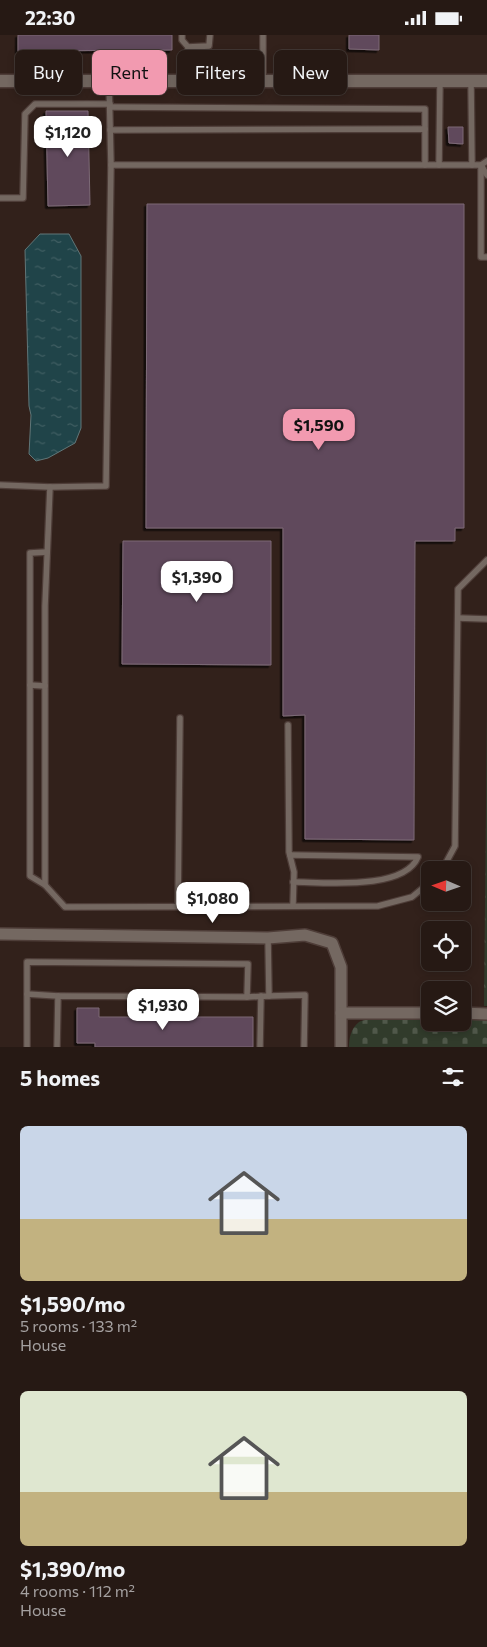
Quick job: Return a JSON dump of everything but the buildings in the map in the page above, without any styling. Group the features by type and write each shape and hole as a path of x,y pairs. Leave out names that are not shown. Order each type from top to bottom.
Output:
{"street":[{"path":"0,81 92,81"},
{"path":"264,81 487,81"},
{"path":"0,935 268,938 305,935 332,943 341,967 340,1047"},
{"path":"341,1013 421,1013"},
{"path":"471,1013 487,1013"}],"lane":[{"path":"182,35 182,40 188,47 209,46 210,35"},
{"path":"263,35 263,50"},
{"path":"439,165 440,81"},
{"path":"471,81 472,165"},
{"path":"0,485 50,487 106,486 111,165 110,95"},
{"path":"0,198 23,199 25,114 35,103 426,109 425,165"},
{"path":"110,129 425,129"},
{"path":"111,165 481,165 487,161"},
{"path":"481,165 487,175"},
{"path":"481,165 481,257 487,257"},
{"path":"45,885 45,606 50,487"},
{"path":"47,552 30,553 30,875 45,885 65,907 378,906 412,897 421,889"},
{"path":"447,861 455,846 458,589 487,560"},
{"path":"458,618 487,619"},
{"path":"30,685 45,686"},
{"path":"178,906 180,718"},
{"path":"288,725 290,855 294,872 293,905"},
{"path":"290,855 418,857 404,871 389,878 368,883 294,882"},
{"path":"268,938 269,996"},
{"path":"27,1047 27,961 248,964 247,997"},
{"path":"27,994 58,996 247,997 305,995 304,1047"},
{"path":"58,996 59,1046"},
{"path":"260,1047 261,996"}],"green space":[{"path":"487,707 487,1006 484,1006"},
{"path":"382,1018 421,1019 421,1031 471,1031 471,1019 487,1019 487,1047 349,1047 352,1030 356,1024 364,1020"}],"water":[{"path":"40,234 69,234 81,256 81,428 75,443 48,458 36,461 29,454 31,415 29,406 25,250"}]}
